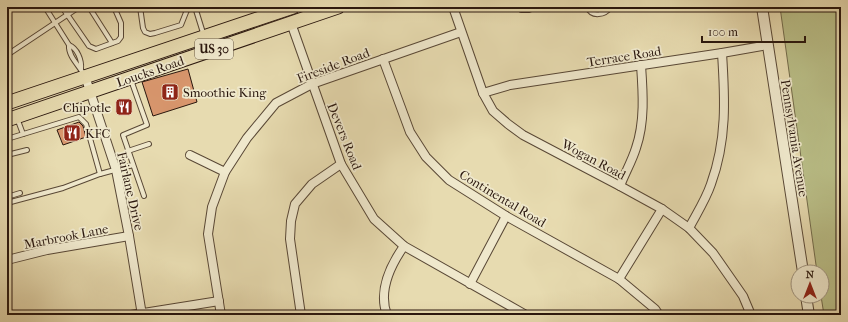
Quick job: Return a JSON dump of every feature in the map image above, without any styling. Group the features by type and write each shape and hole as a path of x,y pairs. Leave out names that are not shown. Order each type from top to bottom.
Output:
{"highway":[{"name":"Loucks Road","path":"12,118 338,7"},
{"name":"Loucks Road","path":"7,102 83,72 204,36 288,8"}],"street":[{"name":"Wogan Road","path":"453,7 484,93 493,111 523,135 662,209 689,228 713,253 743,296 750,315"},
{"name":"Pennsylvania Avenue","path":"762,7 802,264"},
{"name":"Devers Road","path":"291,23 341,164 374,219 404,246 526,315"},
{"name":"Fireside Road","path":"221,315 208,234 212,207 225,172 247,138 276,102 312,84 461,32"},
{"name":"Terrace Road","path":"484,93 510,85 641,66 768,44"},
{"path":"689,228 711,184 719,152 724,125 725,97 722,53"},
{"name":"Continental Road","path":"383,59 410,132 426,157 449,180 506,216 619,279 655,309 659,315"},
{"path":"620,186 636,148 640,129 643,103 641,66"},
{"name":"Fairlane Drive","path":"83,72 116,170 142,314"},
{"path":"190,155 225,172"},
{"path":"301,315 290,239 292,216 295,204 312,184 341,164"},
{"path":"619,279 662,209"},
{"path":"470,284 506,216"},
{"name":"Marbrook Lane","path":"7,260 47,250 129,236"},
{"path":"387,315 384,308 385,284 392,263 404,246"},
{"path":"131,315 219,301"},
{"path":"807,304 809,315"}],"lane":[{"path":"45,7 56,22 69,45 76,51 82,62 83,72"},
{"path":"62,7 89,46 96,49 118,41 121,36 120,23 114,7"},
{"path":"7,55 79,7"},
{"path":"89,7 112,43"},
{"path":"140,7 143,28 145,32 150,34 181,25 187,10"},
{"path":"182,7 182,9 187,10 195,8 204,36"},
{"path":"520,7 521,10 529,10 537,7"},
{"path":"587,7 588,10 593,13 599,14 607,12 611,7"},
{"path":"130,78 147,126 123,135 144,196"},
{"path":"7,139 79,117 86,124 100,174"},
{"path":"12,118 23,134"},
{"path":"128,151 149,144"},
{"path":"8,155 28,150"},
{"path":"7,203 62,188 100,174 133,165"},
{"path":"7,197 20,193"}],"green space":[{"path":"780,7 841,7 841,315 824,315 822,304 830,304 830,264 816,264"}],"building":[{"name":"Smoothie King","path":"188,69 197,102 153,116 142,82"},
{"name":"KFC","path":"79,122 83,126 86,137 63,145 57,130"}],"place":[{"name":"Smoothie King","path":"170,92"},
{"name":"Chipotle","path":"124,107"},
{"name":"KFC","path":"72,133"}]}
